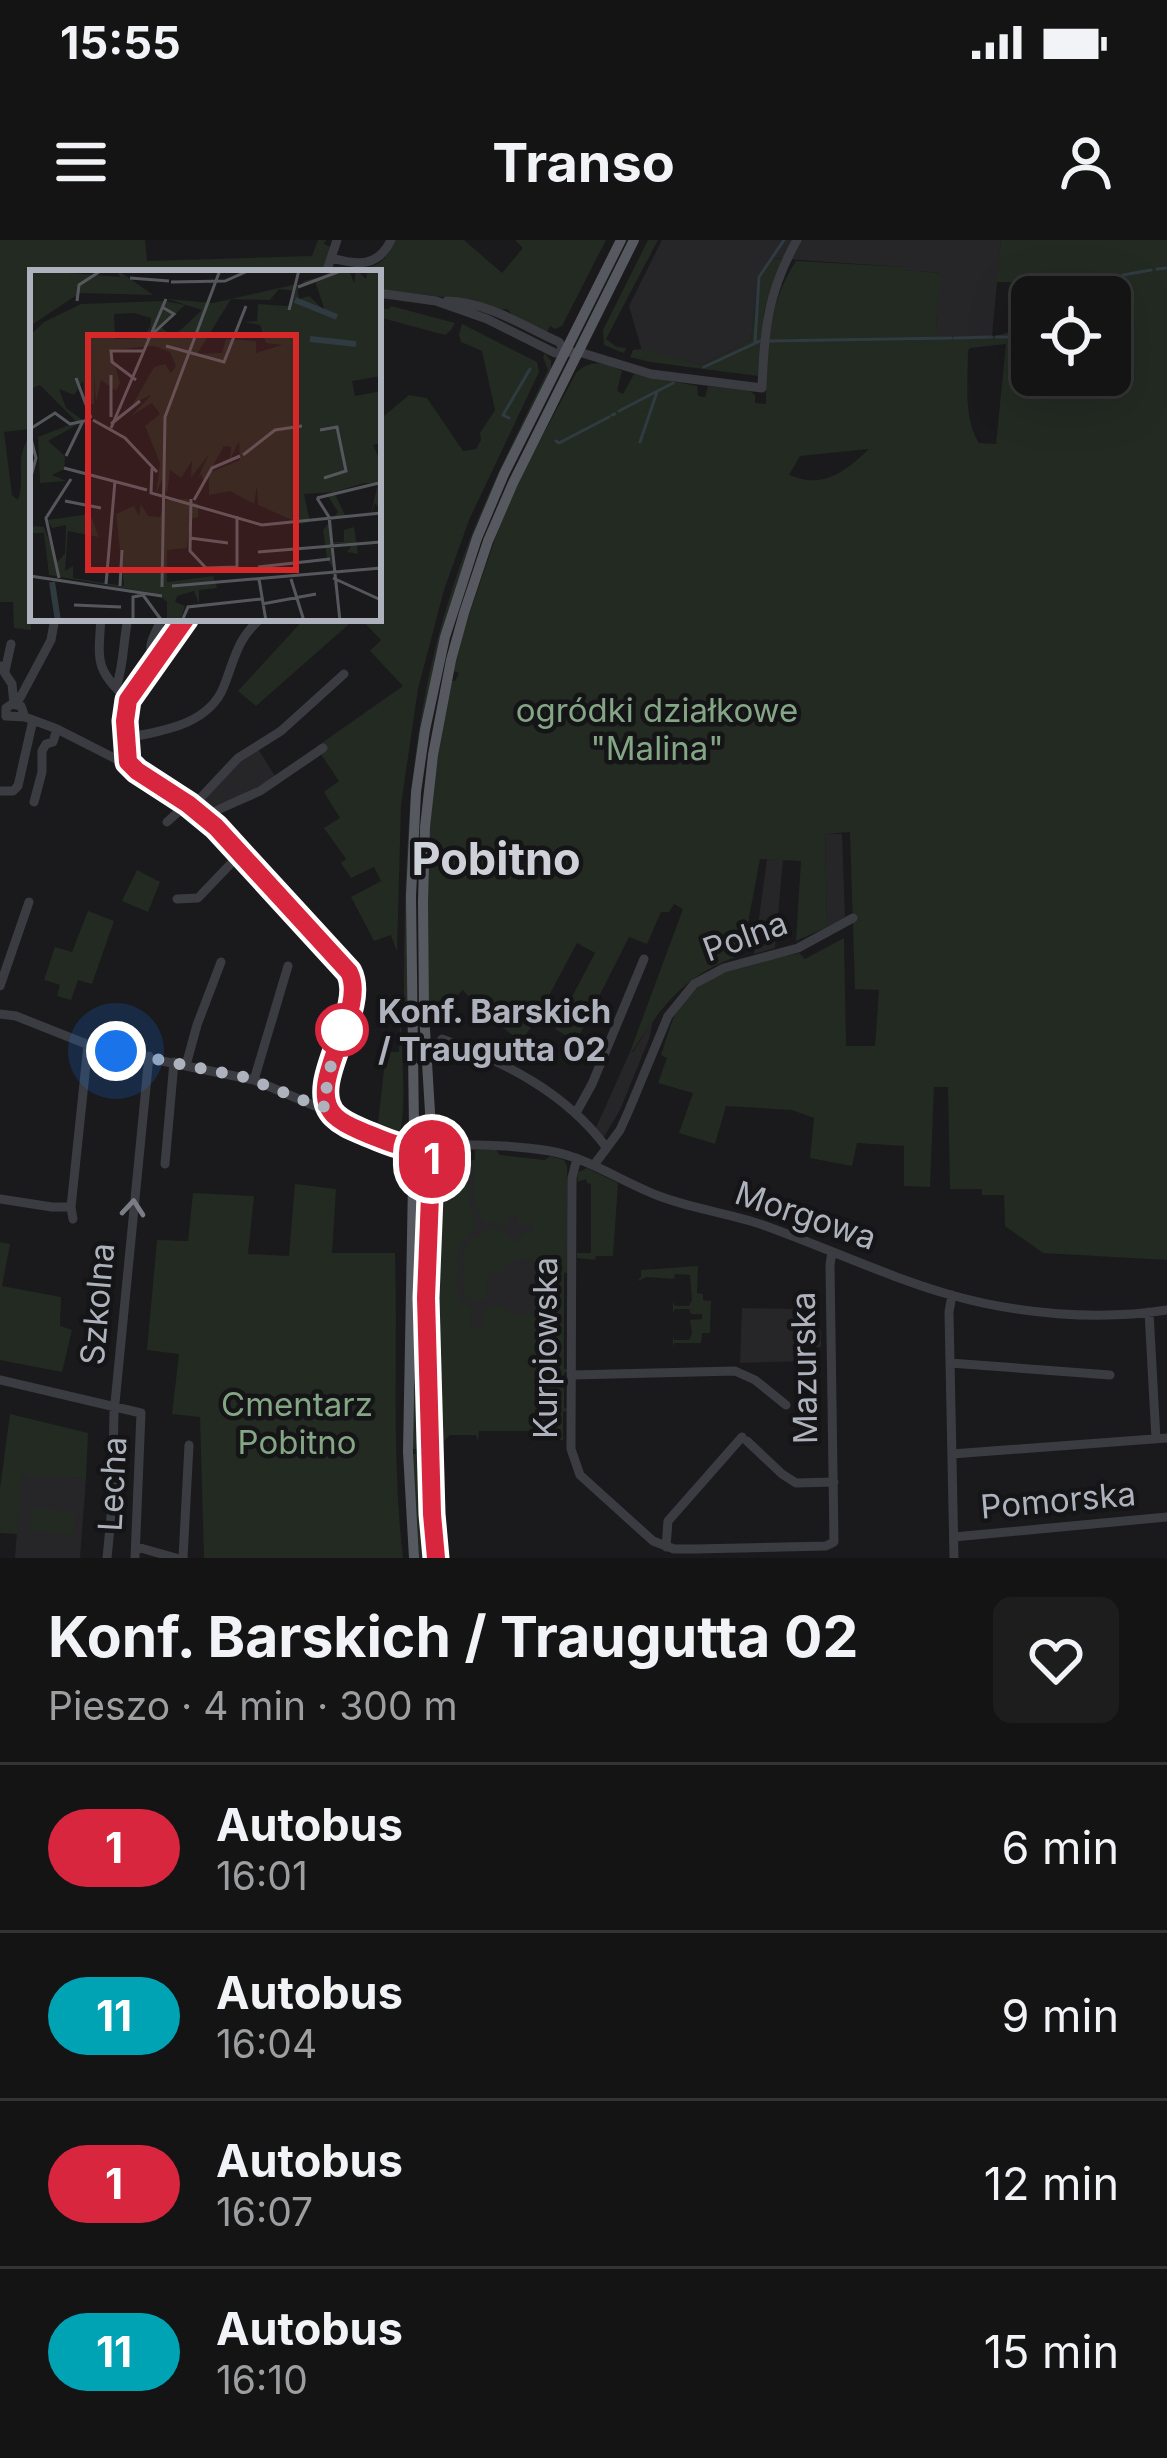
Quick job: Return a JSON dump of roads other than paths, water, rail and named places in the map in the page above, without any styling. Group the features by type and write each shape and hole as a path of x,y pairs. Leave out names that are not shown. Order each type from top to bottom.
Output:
{"main road":[{"path":"436,1558 426,1298 432,1145 423,889 427,802 440,708 488,541 621,240"},
{"path":"414,1558 408,1452 414,1149 412,855 431,697 477,538 504,474 634,240"}],"street":[{"path":"327,270 337,240"},
{"path":"331,258 356,265 369,263 381,256 391,240"},
{"path":"381,293 479,305 572,352 651,374 762,388 769,304 797,240"},
{"path":"55,621 51,640 20,698 2,714 29,718 128,762"},
{"path":"101,621 101,667 128,700"},
{"path":"116,688 124,663 127,621"},
{"path":"155,659 150,647 161,621"},
{"path":"184,621 128,700 128,762 204,816 338,958 353,980 353,1000 328,1082 327,1106 351,1126 414,1149"},
{"path":"125,738 200,717 223,690 236,650 259,621"},
{"path":"0,791 18,786 29,718 14,702 12,684 2,668 11,644"},
{"path":"167,822 344,674"},
{"path":"34,802 42,752 53,742 57,729"},
{"path":"204,816 260,790 323,748"},
{"path":"177,899 203,895 241,853"},
{"path":"0,986 29,902"},
{"name":"Polna","path":"594,1165 620,1130 661,1029 694,985 724,968 799,948 853,918"},
{"path":"576,1113 644,959"},
{"path":"165,1164 180,1063 221,962"},
{"path":"254,1080 288,966"},
{"path":"0,1011 88,1045 254,1080 315,1106 327,1106"},
{"path":"442,1039 548,1090 606,1147"},
{"path":"0,1199 72,1213 88,1045"},
{"name":"Szkolna","path":"107,1558 115,1408 149,1056"},
{"name":"Morgowa","path":"414,1149 432,1145 518,1147 577,1158 658,1196 768,1227 952,1295 1043,1311 1104,1315 1167,1310"},
{"name":"Kurpiowska","path":"577,1158 572,1178 571,1450 586,1481 652,1541 666,1547"},
{"name":"Mazurska","path":"832,1252 835,1537 832,1545 666,1547 668,1521 745,1439 796,1483 833,1482"},
{"path":"952,1295 955,1558"},
{"path":"952,1454 1161,1439 1149,1312"},
{"path":"950,1363 1110,1376"},
{"path":"572,1375 735,1371 755,1379 786,1406"},
{"path":"1153,1376 1167,1375"},
{"path":"0,1380 115,1408"},
{"name":"Lecha","path":"115,1408 141,1413 136,1552"},
{"path":"136,1552 180,1558 189,1445"},
{"name":"Pomorska","path":"954,1537 1167,1517"}],"waterway":[{"path":"755,343 759,277 784,240"},
{"path":"1157,269 1167,268"},
{"path":"1121,276 1151,270"},
{"path":"954,338 992,337"},
{"path":"996,337 1011,337"},
{"path":"769,341 951,338"},
{"path":"704,367 760,341"},
{"path":"509,418 503,415 530,369"},
{"path":"619,411 673,383"},
{"path":"640,442 657,392"},
{"path":"556,441 609,417"}],"place":[{"name":"Konf. Barskich / Traugutta 02","path":"342,1030"}],"district":[{"name":"Pobitno","path":"496,858"}],"park label":[{"name":"ogródki działkowe \"Malina\"","path":"657,729"},
{"name":"Cmentarz Pobitno","path":"297,1423"}]}
